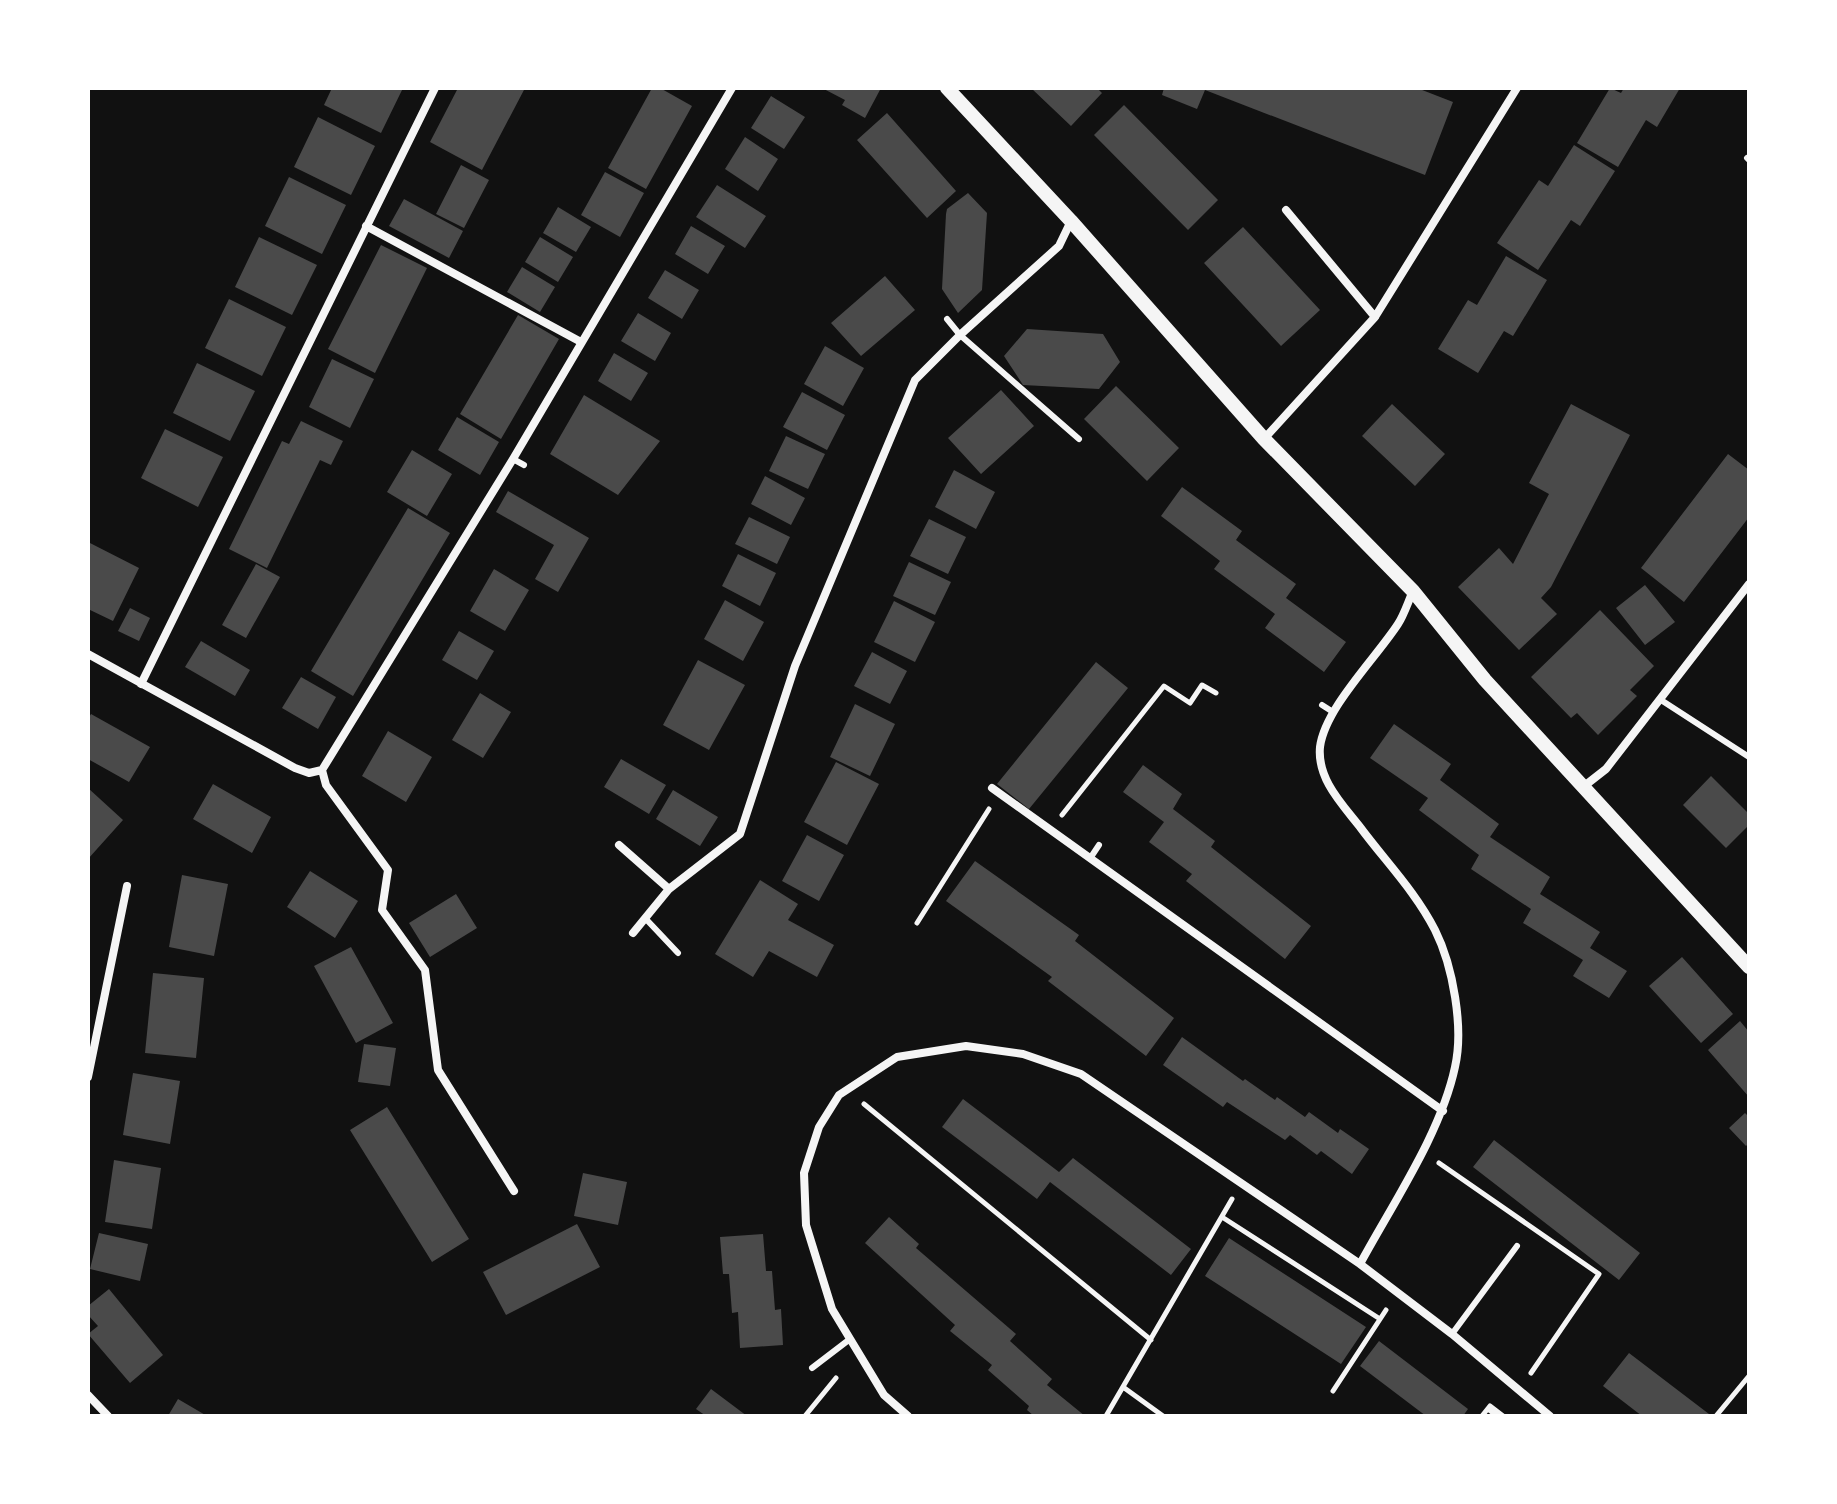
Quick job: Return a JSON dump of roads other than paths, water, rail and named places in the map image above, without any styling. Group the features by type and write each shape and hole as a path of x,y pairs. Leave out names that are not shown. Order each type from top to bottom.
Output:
{"street":[{"path":"141,684 435,88"},
{"path":"88,654 295,768 309,773 322,770 513,459 732,88"},
{"path":"947,88 1071,221 1264,439 1413,591 1485,680 1749,967"},
{"path":"1264,439 1375,317 1517,88"},
{"path":"1286,210 1375,317"},
{"path":"633,933 669,889 740,834 795,666 915,380 1059,246 1071,221"},
{"path":"366,226 581,342"},
{"path":"1583,787 1606,769 1749,584"},
{"path":"1360,1264 1443,1111 1456,1064 1457,1009 1450,974 1436,933 1409,887 1330,787 1323,772 1320,747 1333,712 1400,622 1413,591"},
{"path":"322,770 326,785 388,870 382,910 425,970 438,1070 514,1191"},
{"path":"996,790 1443,1111"},
{"path":"619,845 669,889"},
{"path":"88,1077 127,886"},
{"path":"908,1416 884,1395 832,1309 806,1225 804,1173 819,1127 839,1095 897,1057 966,1046 1023,1054 1081,1074 1360,1264 1452,1334 1550,1416"},
{"path":"88,1395 108,1416"}],"lane":[{"path":"947,319 960,335 1079,439"},
{"path":"513,459 524,465"},
{"path":"1661,700 1749,757"},
{"path":"1322,705 1333,712"},
{"path":"1091,857 1099,845"},
{"path":"645,918 678,953"},
{"path":"1452,1334 1517,1246"},
{"path":"812,1368 850,1339"}]}
